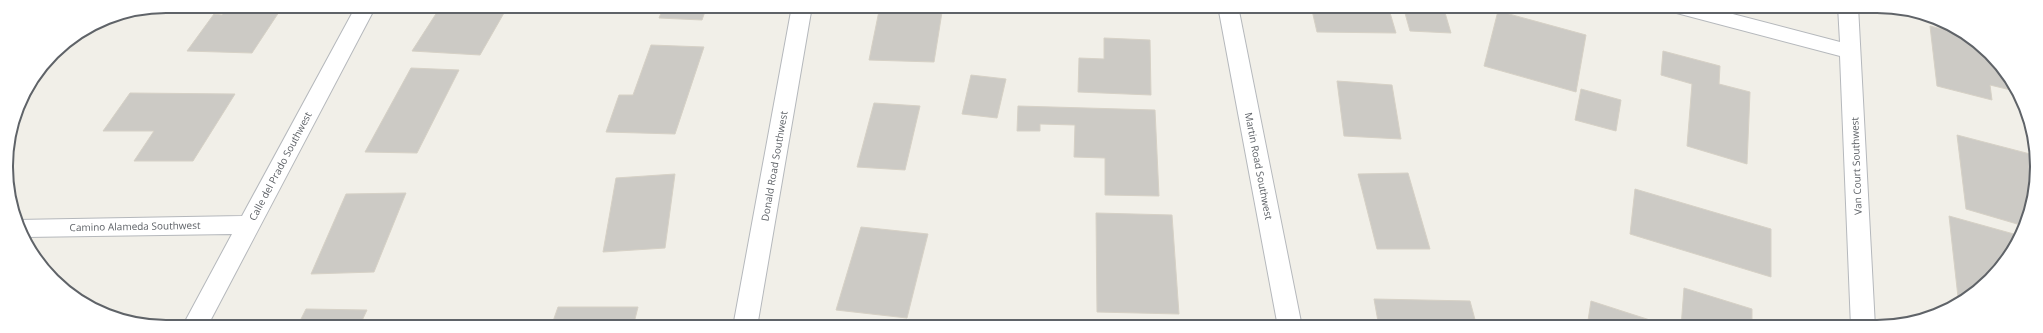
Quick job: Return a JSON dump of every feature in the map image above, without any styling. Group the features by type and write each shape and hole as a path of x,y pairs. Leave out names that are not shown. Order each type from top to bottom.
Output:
{"street":[{"name":"Calle del Prado Southwest","path":"198,320 362,13"},
{"name":"Donald Road Southwest","path":"746,320 801,13"},
{"name":"Martin Road Southwest","path":"1229,13 1289,320"},
{"path":"1703,13 1851,52"},
{"name":"Van Court Southwest","path":"1848,13 1863,320"},
{"name":"Camino Alameda Southwest","path":"26,228 249,225"}],"building":[{"path":"223,13 278,13 252,53 187,51 214,14 222,15"},
{"path":"436,13 504,13 480,55 412,51"},
{"path":"661,13 704,13 702,20 659,18"},
{"path":"879,13 942,13 934,62 869,60"},
{"path":"1313,13 1390,13 1396,33 1317,32"},
{"path":"1405,13 1445,13 1451,33 1410,31"},
{"path":"1497,13 1505,13 1586,35 1576,92 1484,66"},
{"path":"1930,26 1946,30 1962,39 1978,51 1992,65 2009,89 1990,85 1992,100 1937,86"},
{"path":"1104,38 1150,40 1151,95 1078,92 1079,58 1104,59"},
{"path":"651,45 704,47 675,134 606,132 619,95 633,95"},
{"path":"1663,51 1720,66 1719,84 1750,92 1747,164 1687,146 1692,84 1661,75"},
{"path":"411,68 459,70 417,153 365,152"},
{"path":"971,75 1006,79 997,118 962,114"},
{"path":"1337,81 1392,85 1401,139 1344,136"},
{"path":"1581,89 1621,100 1616,131 1575,120"},
{"path":"130,93 235,94 193,161 134,161 154,131 103,131"},
{"path":"874,103 920,106 905,170 857,167"},
{"path":"1018,106 1155,110 1159,196 1105,195 1105,158 1074,157 1075,125 1040,124 1040,131 1017,131"},
{"path":"1957,135 2030,154 2029,187 2025,206 2018,224 1966,209"},
{"path":"1408,173 1430,249 1377,249 1358,174"},
{"path":"675,174 665,248 603,252 616,178"},
{"path":"1635,189 1771,229 1771,277 1630,234"},
{"path":"406,193 374,272 311,274 346,194"},
{"path":"1096,213 1172,215 1179,314 1097,312"},
{"path":"1949,216 2014,234 2004,252 1992,268 1978,282 1958,296"},
{"path":"861,227 928,234 907,318 836,310"},
{"path":"1684,288 1752,309 1752,320 1682,320"},
{"path":"1374,299 1470,301 1475,320 1378,320"},
{"path":"1591,301 1650,320 1588,320"},
{"path":"558,307 638,307 635,320 553,320"},
{"path":"306,309 367,310 362,320 300,320"}]}
